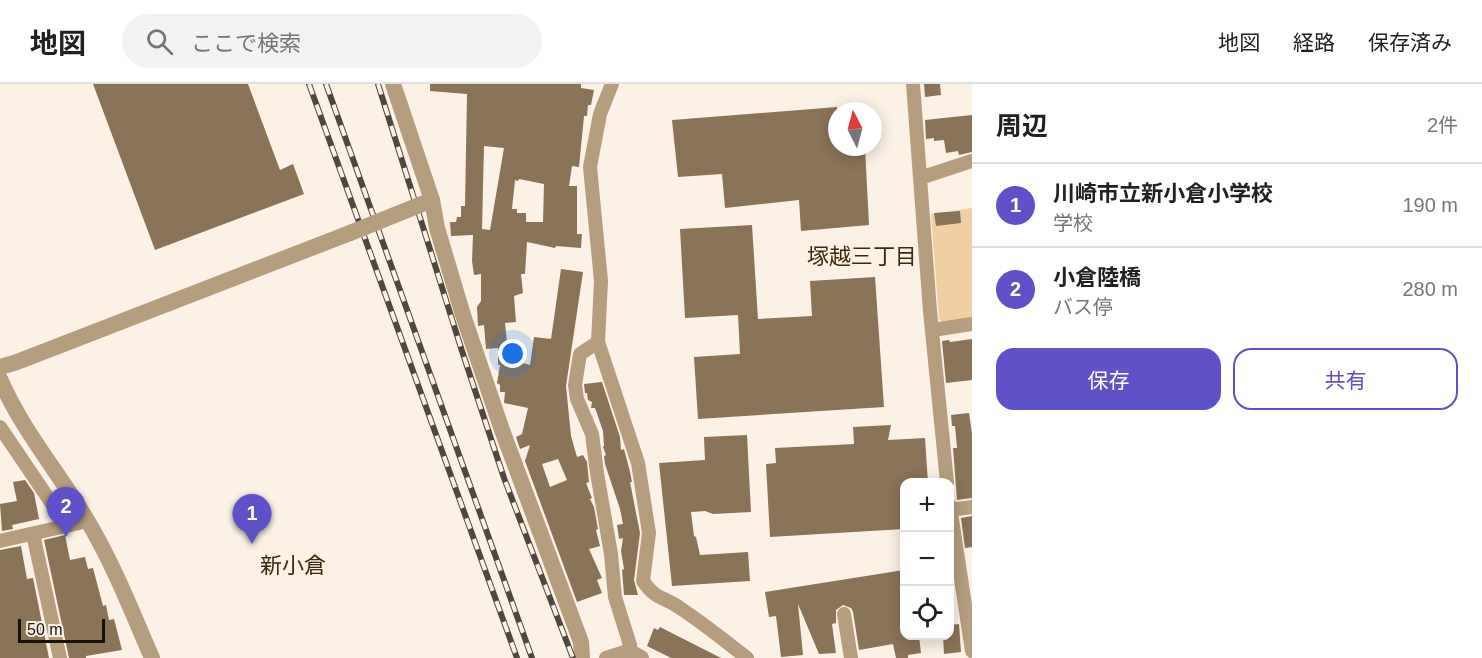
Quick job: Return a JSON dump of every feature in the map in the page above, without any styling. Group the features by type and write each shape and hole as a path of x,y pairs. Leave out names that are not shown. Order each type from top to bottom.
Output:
{"street":[{"path":"393,84 432,200 437,228 463,315 502,430 581,642 582,658"},
{"path":"402,84 406,118"},
{"path":"612,84 600,114 590,166 601,281 598,342 638,463 649,533 643,580 651,592 678,606 747,658"},
{"path":"913,84 947,478"},
{"path":"920,178 972,161"},
{"path":"0,367 432,200"},
{"path":"933,330 972,324"},
{"path":"598,342 580,354 575,385 577,399 592,434 611,554 615,597 634,654 606,658"},
{"path":"0,379 8,397 40,450 88,521 121,587 152,658"},
{"path":"0,427 67,526"},
{"path":"954,508 972,507"},
{"path":"0,541 88,521"},
{"path":"954,530 969,611 972,651"},
{"path":"33,534 60,658"},
{"path":"844,614 851,658"}],"shaded area":[{"path":"972,208 972,319 945,324 939,319 931,214"}],"building":[{"path":"93,84 248,84 280,170 293,164 304,194 155,250"},
{"path":"430,84 581,84 581,88 594,90 591,105 588,105 587,116 584,116 579,167 572,166 569,186 577,186 577,234 582,234 581,248 556,246 555,248 527,242 525,274 521,274 523,293 514,296 516,322 505,323 508,352 513,352 512,360 530,365 534,337 551,339 561,269 583,272 566,386 571,436 577,457 583,455 587,462 589,482 586,483 594,507 600,546 589,549 602,578 597,580 602,593 577,602 525,461 530,445 520,449 516,437 522,434 528,408 504,403 505,392 500,392 500,385 497,383 500,365 498,365 498,348 486,349 484,325 478,326 477,307 481,301 481,274 474,275 473,235 451,236 450,222 456,222 457,217 461,217 461,206 465,206 467,94 430,91","holes":["484,146 504,148 490,230 482,229","519,179 544,184 543,222 526,222 526,213 517,213 517,209 512,209 515,180","558,459 567,480 550,487 542,464"]},
{"path":"924,84 940,84 941,95 925,97"},
{"path":"828,108 828,156 865,156 869,225 801,231 799,200 725,208 722,174 678,177 672,120"},
{"path":"972,115 972,152 959,155 958,151 946,153 944,140 926,139 925,120"},
{"path":"960,211 961,223 936,226 934,213"},
{"path":"752,225 758,319 812,316 810,281 875,277 884,407 698,419 694,357 740,354 738,315 685,318 680,229"},
{"path":"972,339 972,380 946,383 942,341"},
{"path":"602,382 620,437 621,450 624,449 632,482 630,482 640,533 634,580 638,595 624,595 621,551 623,538 619,539 617,525 623,524 605,464 603,431 595,408 591,408 592,402 588,400 587,393 585,393 584,384"},
{"path":"969,413 972,434 972,498 957,500 953,448 957,448 955,426 952,426 951,415"},
{"path":"891,425 888,440 925,438 928,478 900,478 900,529 770,537 766,464 776,463 775,448 854,444 853,427"},
{"path":"747,435 751,512 713,514 705,511 691,512 694,536 700,555 748,552 750,581 672,586 659,463 705,460 704,437"},
{"path":"25,480 34,493 39,519 12,525 13,529 2,531 0,504 17,501 13,482"},
{"path":"972,516 972,547 965,548 961,518"},
{"path":"65,535 70,560 85,557 88,569 93,568 103,606 106,605 109,620 114,619 122,650 86,656 86,658 69,658 44,540"},
{"path":"21,546 27,579 33,578 49,658 0,658 0,550"},
{"path":"900,571 900,640 919,640 921,653 908,655 908,658 896,658 893,644 859,650 853,612 851,608 843,605 836,610 836,623 832,624 836,653 819,654 798,604 803,655 781,657 776,616 769,617 765,592"},
{"path":"959,624 961,652 944,654 943,640 954,640 954,625"},
{"path":"660,627 721,658 671,658 647,646 654,628 658,630"}],"railway":[{"path":"309,84 517,658"},
{"path":"326,84 532,658"},
{"path":"378,84 504,478 573,658"}],"place":[{"name":"小倉陸橋","path":"66,537"},
{"name":"川崎市立新小倉小学校","path":"252,544"}],"district":[{"name":"塚越三丁目","path":"862,256"},
{"name":"新小倉","path":"293,565"}]}
